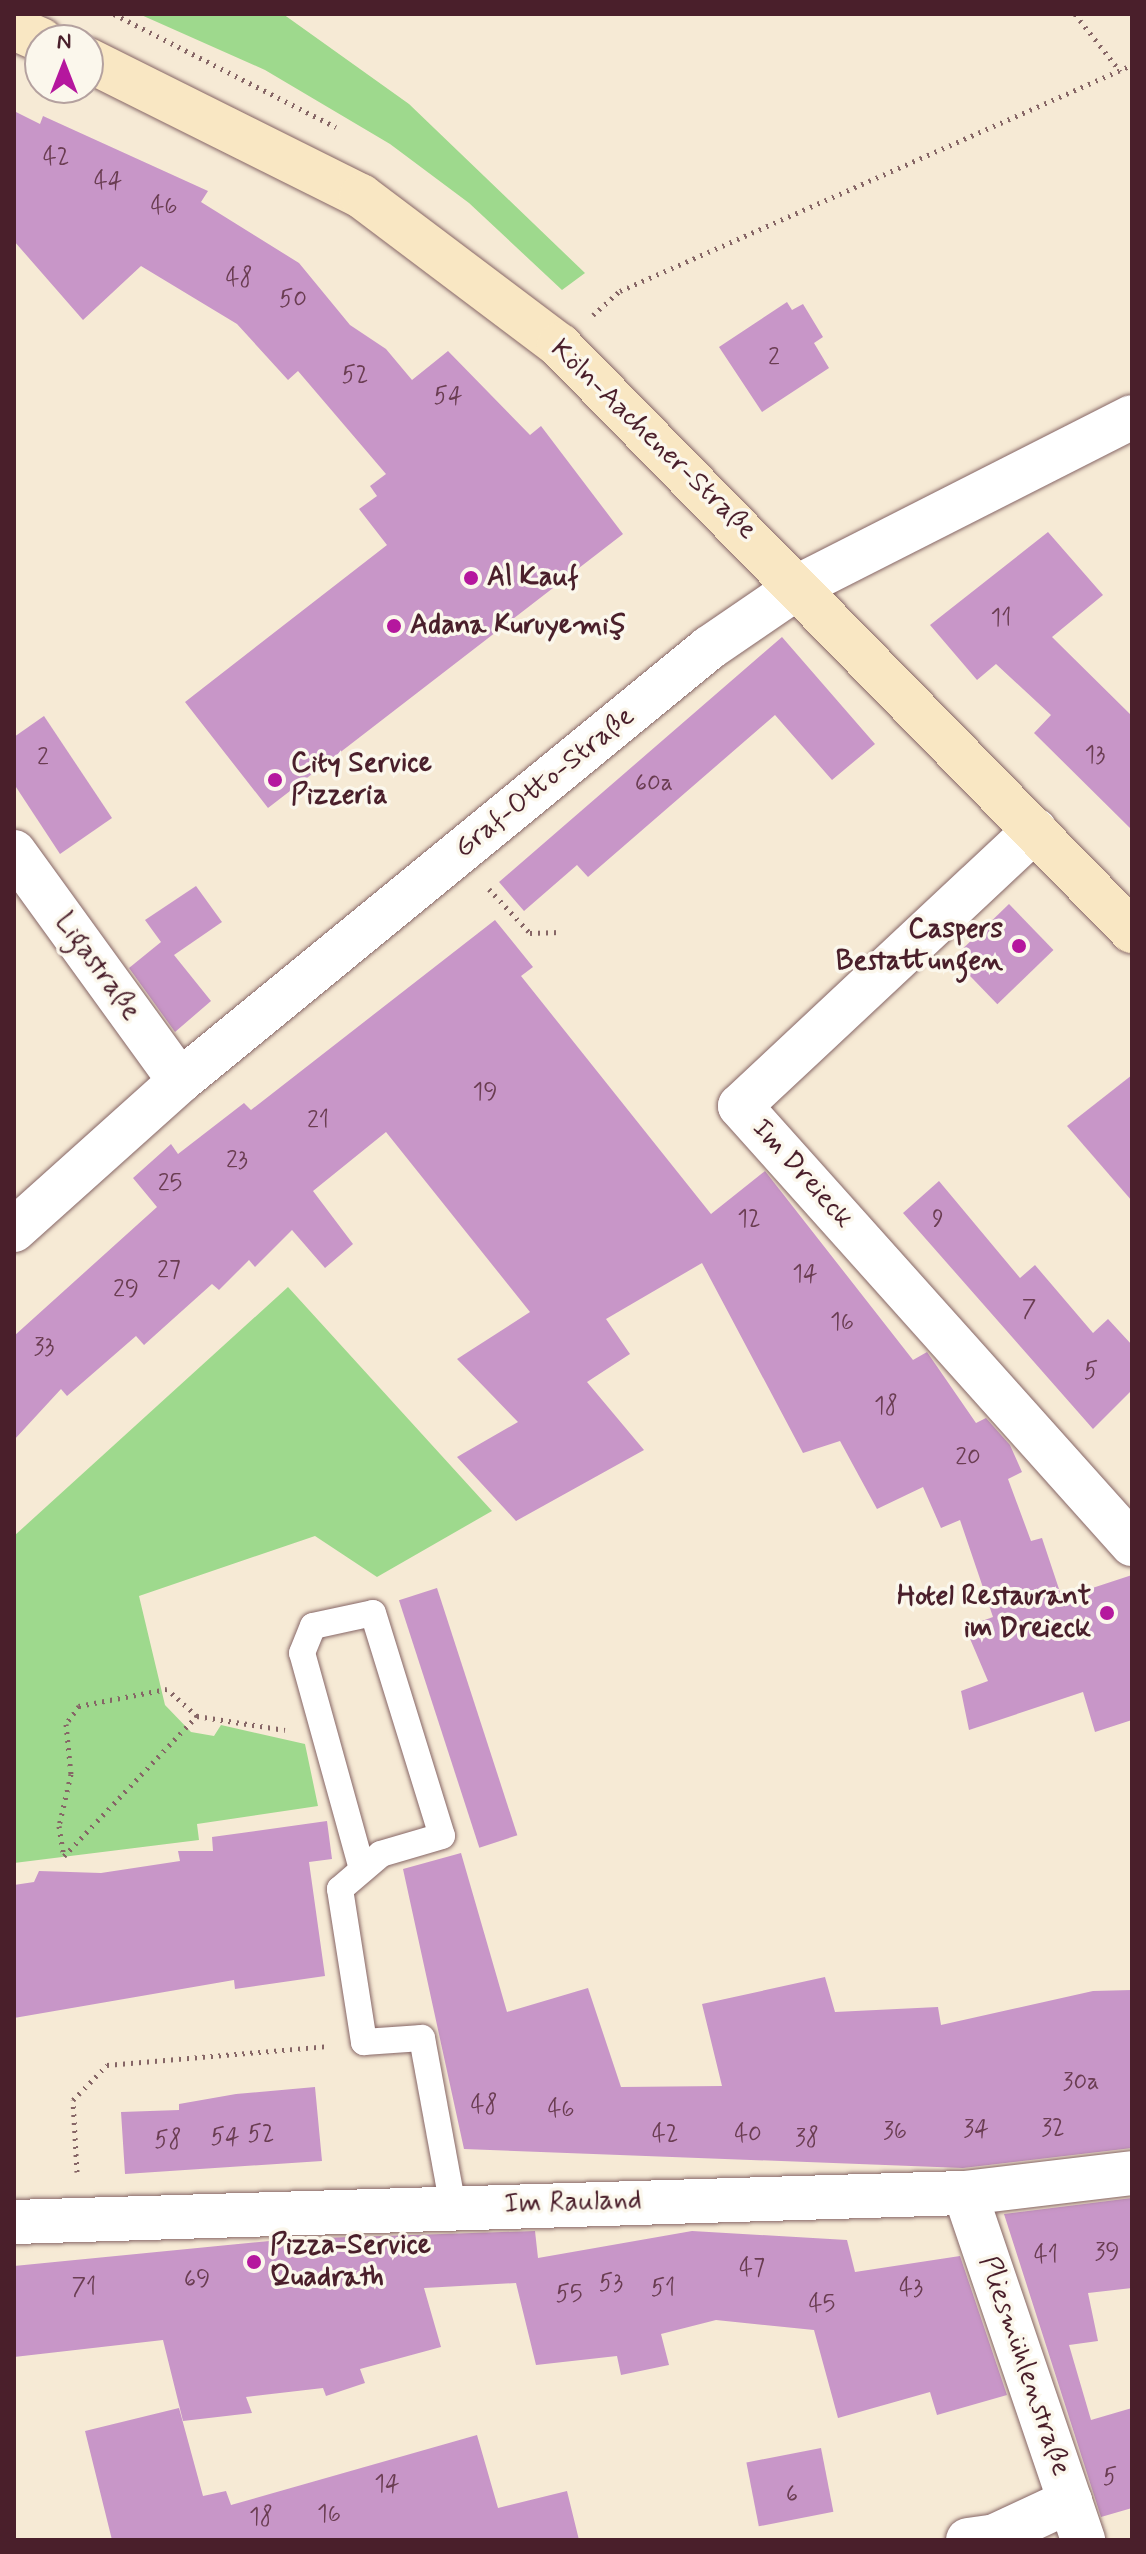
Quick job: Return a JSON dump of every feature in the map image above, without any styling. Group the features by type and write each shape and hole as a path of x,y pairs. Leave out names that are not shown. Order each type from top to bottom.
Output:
{"main road":[{"name":"Köln-Aachener-Straße","path":"104,68 361,196 559,345 801,585 1132,931"}],"street":[{"name":"Graf-Otto-Straße","path":"14,1230 180,1081 709,648 801,585 1132,417"},
{"name":"Im Dreieck","path":"1035,830 740,1106 1132,1544"},
{"name":"Ligastraße","path":"14,852 180,1081"},
{"name":"Im Rauland","path":"14,2222 965,2193 1132,2173"},
{"name":"Pliesmühlenstraße","path":"965,2193 1076,2520"},
{"path":"968,2540 1076,2520"}],"lane":[{"path":"362,1869 302,1653 313,1626 373,1613 442,1836 381,1854 340,1889 364,2042 422,2038 453,2207"}],"path":[{"path":"1075,14 1120,71"},
{"path":"559,345 620,291 1132,65"},
{"path":"458,854 530,933 561,932"},
{"path":"197,1716 64,1856 59,1826 71,1774 66,1724 79,1706 167,1689 197,1716 325,1737"},
{"path":"80,2219 73,2100 107,2065 364,2042"}],"green space":[{"path":"139,14 283,14 409,104 585,273 562,290 469,203 390,144 265,70"},
{"path":"288,1287 492,1511 377,1577 315,1536 139,1596 165,1705 191,1732 214,1736 221,1725 305,1744 318,1806 197,1824 199,1840 14,1863 14,1536"}],"building":[{"path":"14,111 40,124 43,116 208,191 201,202 299,263 350,325 386,349 412,380 448,351 530,435 541,426 623,534 268,808 185,702 387,545 359,509 377,496 370,486 386,474 298,371 288,380 237,324 141,266 83,320 14,241"},
{"path":"787,302 792,310 803,304 823,337 814,343 829,368 762,412 719,347"},
{"path":"1048,532 1103,595 1052,637 1132,716 1132,830 1034,733 1051,715 996,664 977,680 930,625"},
{"path":"782,637 875,744 832,780 775,715 588,877 577,865 524,911 499,882"},
{"path":"44,716 112,818 60,854 14,784 14,737"},
{"path":"196,886 222,922 174,955 211,1001 175,1032 129,968 161,942 145,920"},
{"path":"1009,904 1053,950 997,1004 953,958"},
{"path":"495,920 533,967 521,976 711,1214 765,1171 913,1360 927,1352 976,1423 986,1418 1010,1445 1022,1472 1008,1479 1031,1541 1042,1538 1062,1598 1132,1575 1132,1720 1095,1732 1083,1692 969,1730 961,1691 988,1681 965,1627 993,1617 960,1520 941,1528 923,1487 877,1509 840,1441 803,1453 702,1263 606,1319 630,1354 587,1382 644,1450 516,1521 457,1457 518,1422 457,1359 530,1312 386,1132 313,1191 353,1244 325,1268 292,1230 255,1267 249,1260 219,1290 212,1284 144,1345 136,1336 67,1396 61,1389 14,1440 14,1336 157,1207 133,1178 171,1144 178,1154 244,1103 251,1110"},
{"path":"1132,1075 1132,1201 1067,1126"},
{"path":"939,1181 1020,1278 1035,1265 1093,1333 1108,1319 1132,1345 1132,1390 1093,1429 903,1213"},
{"path":"437,1588 517,1835 479,1848 399,1600"},
{"path":"327,1821 332,1859 309,1862 325,1976 235,1989 234,1980 14,2018 14,1885 34,1882 39,1871 101,1873 180,1861 178,1851 213,1851 212,1837"},
{"path":"461,1853 507,2012 588,1988 621,2087 722,2086 702,2004 825,1977 835,2012 938,2007 941,2025 1093,1991 1132,1990 1132,2148 963,2168 464,2149 403,1869"},
{"path":"315,2087 322,2161 125,2174 121,2112 179,2110 179,2104 236,2094"},
{"path":"1132,2198 1132,2288 1088,2293 1098,2341 1069,2345 1091,2420 1132,2408 1132,2508 1101,2517 1004,2214"},
{"path":"535,2231 538,2258 692,2231 847,2240 855,2272 960,2256 1007,2395 937,2415 930,2392 838,2418 814,2330 716,2320 661,2334 669,2365 621,2375 617,2356 536,2365 516,2283 424,2288 441,2347 360,2369 365,2383 326,2396 323,2388 246,2397 252,2413 183,2421 163,2340 14,2357 14,2266 290,2239"},
{"path":"179,2408 203,2496 226,2491 231,2505 477,2435 498,2508 567,2491 579,2540 112,2540 85,2431"},
{"path":"821,2448 833,2512 759,2526 746,2463"}],"place":[{"name":"Al Kauf","path":"471,578"},
{"name":"Adana Kuruyemiş","path":"394,626"},
{"name":"City Service Pizzeria","path":"275,780"},
{"name":"Caspers Bestattungen","path":"1019,946"},
{"name":"Hotel Restaurant im Dreieck","path":"1107,1613"},
{"name":"Pizza-Service Quadrath","path":"254,2262"}]}
